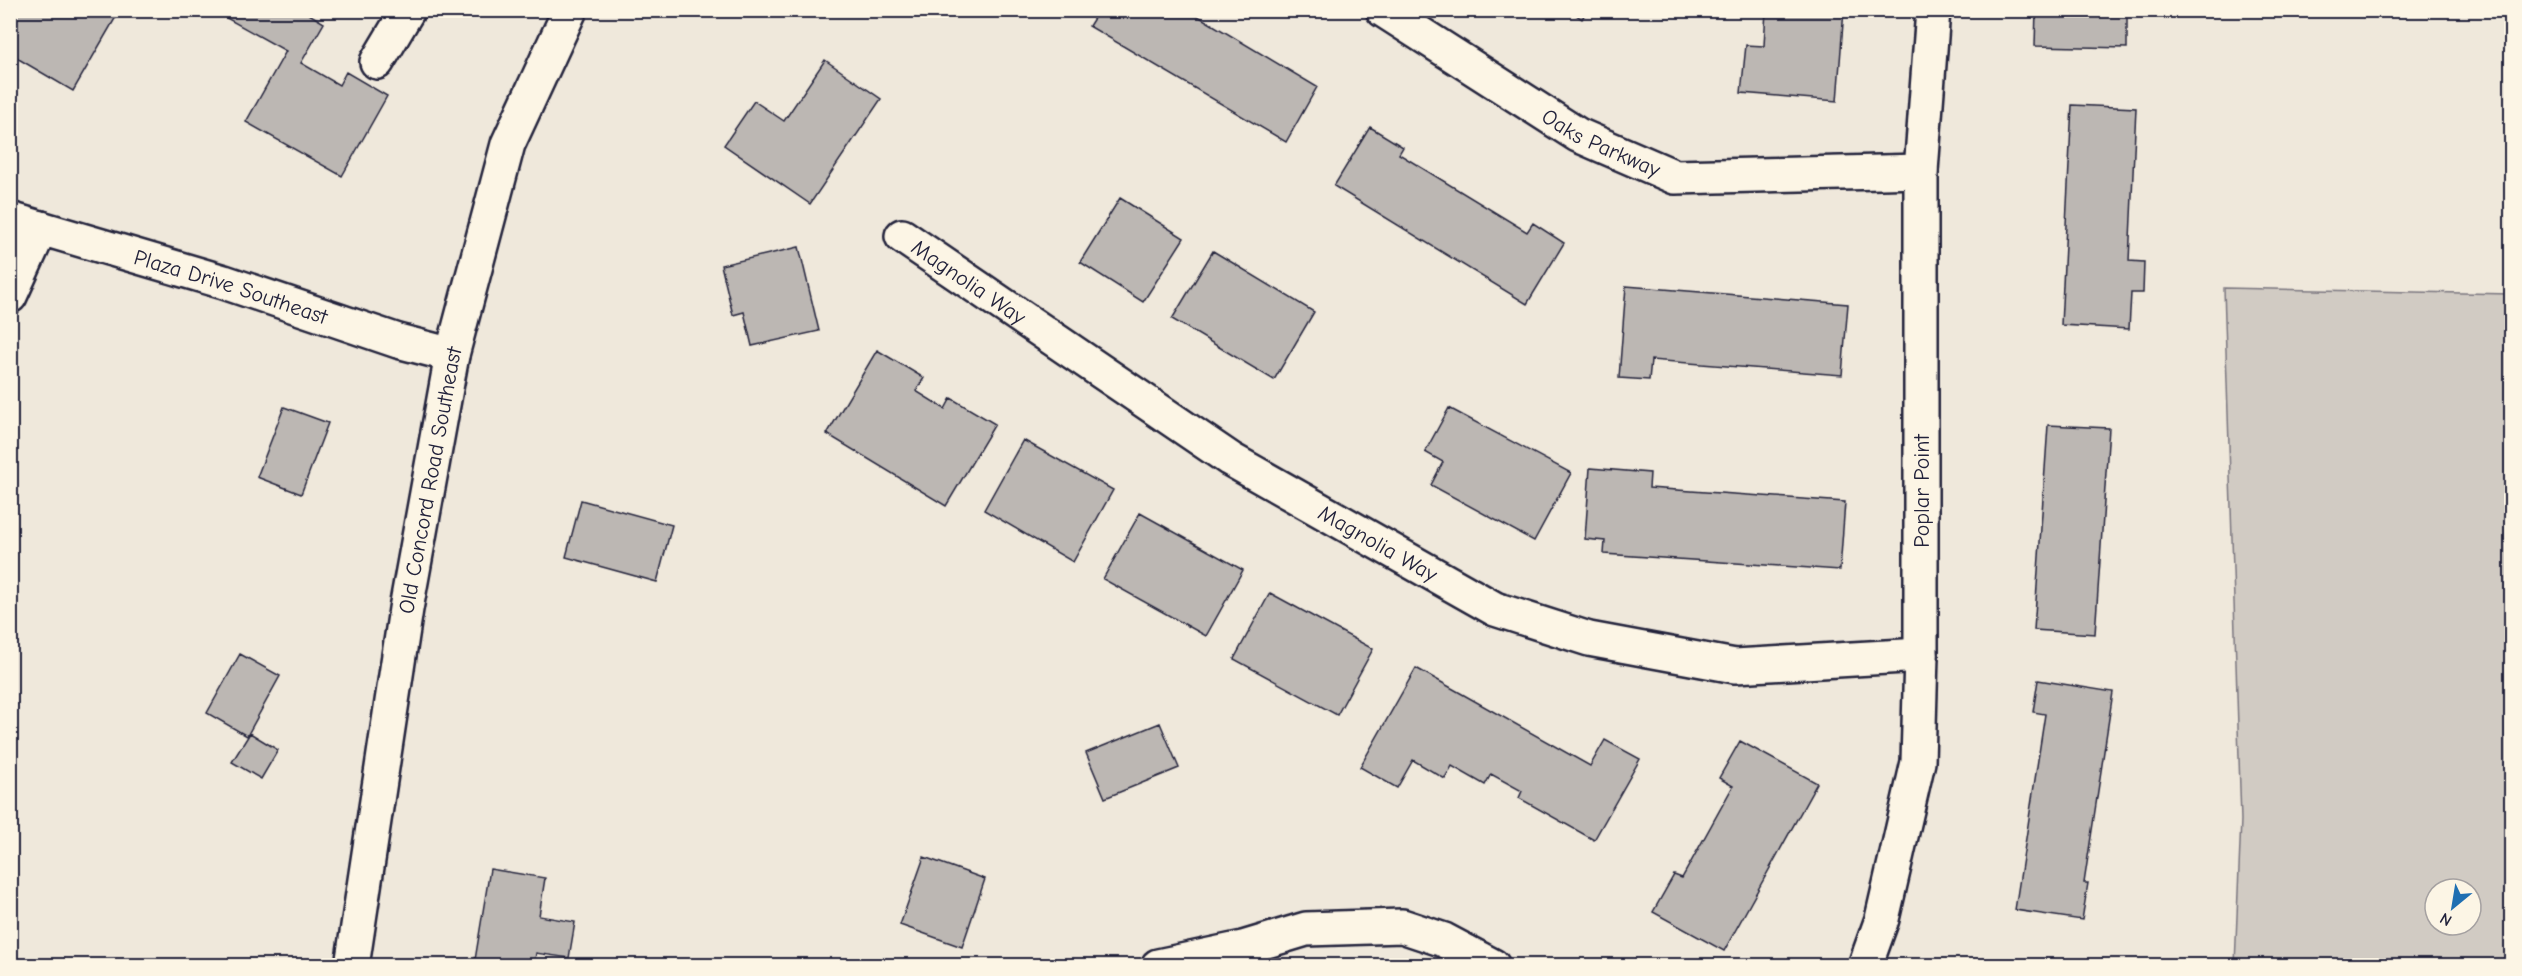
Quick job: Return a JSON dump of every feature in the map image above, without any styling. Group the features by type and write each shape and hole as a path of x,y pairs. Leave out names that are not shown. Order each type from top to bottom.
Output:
{"street":[{"path":"377,62 408,10"},
{"name":"Old Concord Road Southeast","path":"352,966 406,609 452,355 508,144 570,10"},
{"name":"Oaks Parkway","path":"1383,10 1578,135 1675,177 1921,171"},
{"name":"Poplar Point","path":"1865,966 1882,919 1918,762 1921,655 1921,171 1933,10"},
{"name":"Plaza Drive Southeast","path":"10,219 224,282 398,341 452,355"},
{"path":"10,296 41,228"},
{"name":"Magnolia Way","path":"902,236 1230,459 1495,609 1589,639 1735,666 1921,655"},
{"path":"1158,966 1243,948 1306,929 1402,926 1444,940 1493,966"}],"shaded area":[{"path":"2224,288 2511,294 2511,965 2235,965 2241,820"}],"building":[{"path":"15,10 120,10 73,91 10,54 10,18"},
{"path":"224,10 311,10 309,14 324,23 301,63 339,85 346,72 387,96 342,176 246,122 286,51 221,15"},
{"path":"1099,10 1188,10 1317,87 1286,142 1089,26"},
{"path":"1569,10 1587,10 1582,19"},
{"path":"1766,10 1844,10 1837,101 1741,93 1746,45 1764,46"},
{"path":"2036,10 2127,10 2127,48 2035,46"},
{"path":"825,60 881,99 810,204 724,145 754,101 784,121"},
{"path":"2072,105 2136,108 2129,261 2144,262 2143,293 2131,293 2129,329 2061,325"},
{"path":"1370,127 1403,147 1399,154 1527,232 1533,223 1564,243 1527,304 1334,186"},
{"path":"1120,198 1184,238 1143,302 1080,262"},
{"path":"799,247 819,331 752,346 744,312 733,315 721,265"},
{"path":"1213,251 1314,312 1274,380 1172,319"},
{"path":"1626,286 1848,304 1842,375 1651,360 1649,380 1619,378"},
{"path":"877,350 924,378 916,391 945,409 951,398 995,424 946,506 827,434"},
{"path":"284,407 328,423 301,494 257,477"},
{"path":"1449,408 1571,473 1534,541 1431,485 1443,462 1425,452"},
{"path":"2048,425 2109,428 2095,634 2034,630"},
{"path":"1023,440 1113,490 1073,562 984,510"},
{"path":"1590,468 1650,473 1649,488 1845,502 1840,570 1604,554 1605,541 1585,539"},
{"path":"581,500 672,525 657,582 566,557"},
{"path":"1140,513 1243,570 1206,636 1103,579"},
{"path":"1270,593 1373,649 1337,715 1234,659"},
{"path":"240,654 280,676 247,736 207,713"},
{"path":"1416,668 1590,766 1605,740 1640,759 1594,840 1519,798 1522,791 1491,774 1485,785 1452,766 1445,779 1413,760 1397,788 1360,767"},
{"path":"2038,680 2113,692 2084,883 2088,883 2082,920 2015,910 2045,714 2033,712"},
{"path":"1160,723 1179,768 1105,798 1086,753"},
{"path":"250,733 278,750 261,779 232,762"},
{"path":"1740,741 1817,783 1724,951 1653,912 1674,875 1682,878 1733,786 1719,778"},
{"path":"924,857 985,879 962,947 900,925"},
{"path":"490,869 545,878 539,916 575,922 569,958 536,953 534,966 474,966"}]}
